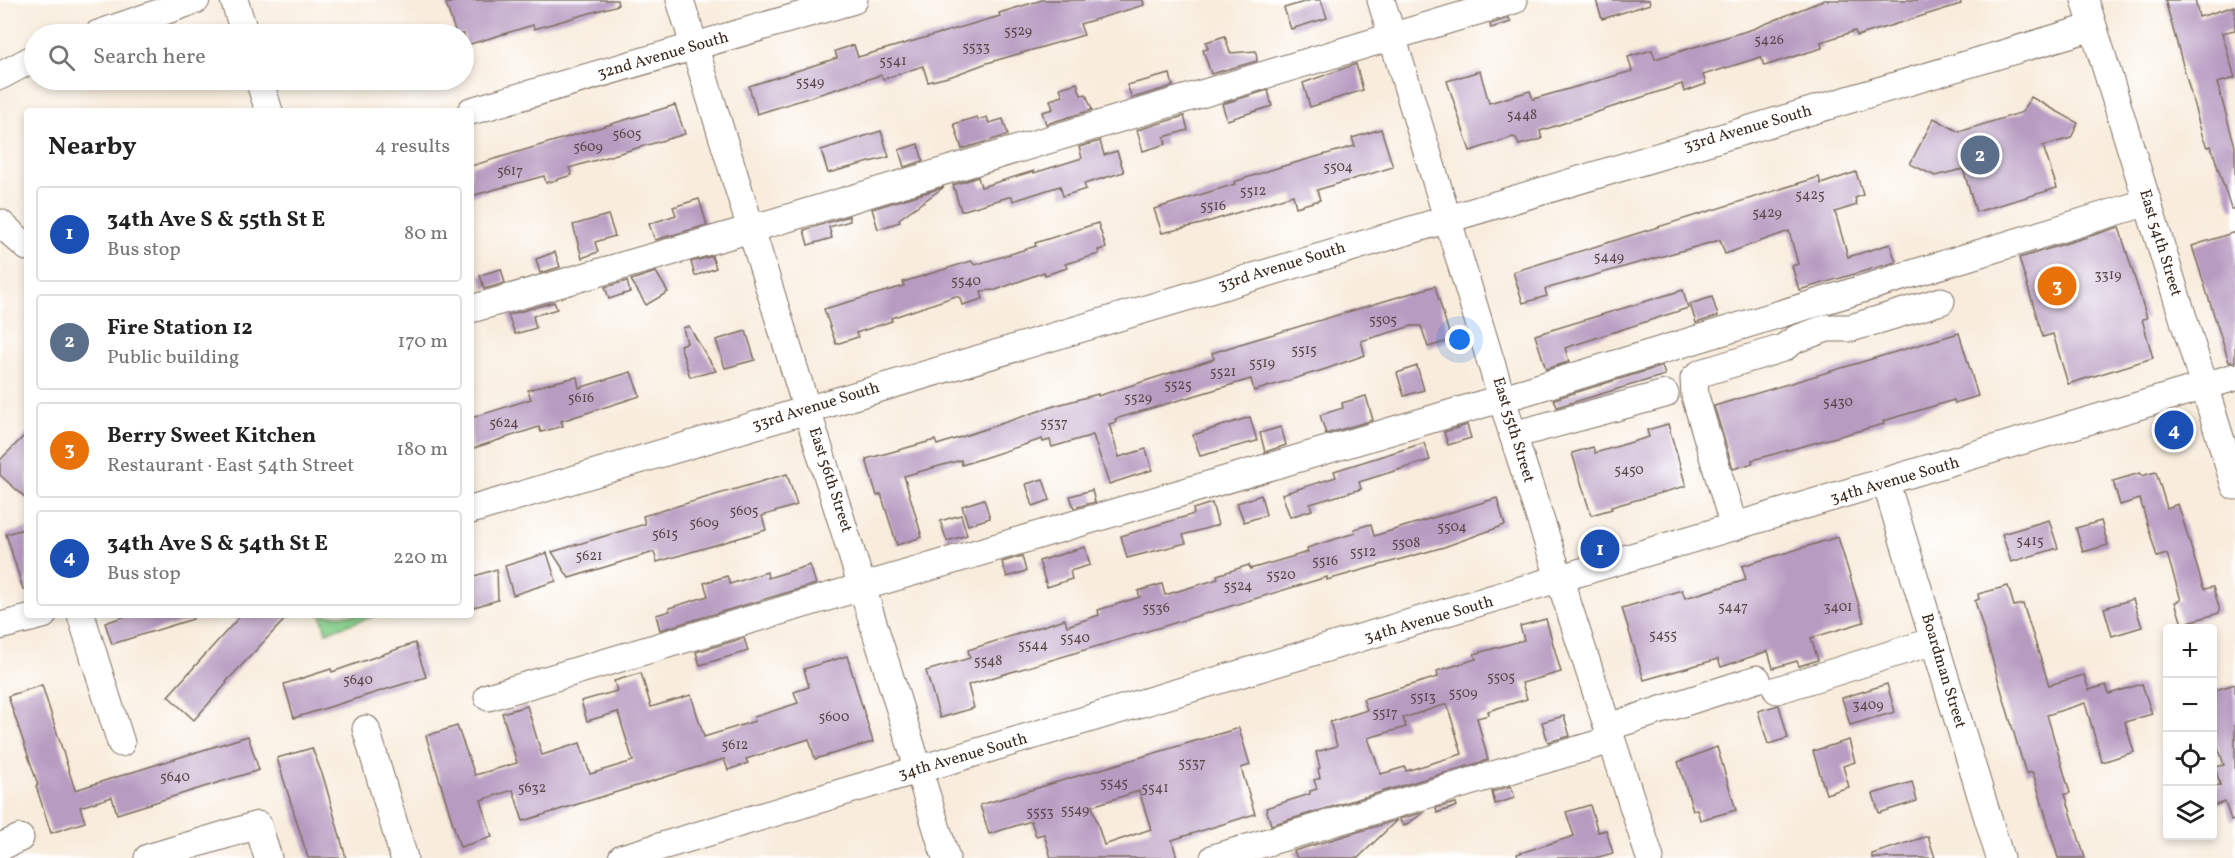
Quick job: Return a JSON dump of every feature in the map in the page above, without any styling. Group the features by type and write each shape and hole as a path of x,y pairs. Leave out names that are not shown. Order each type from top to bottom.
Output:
{"street":[{"path":"127,24 196,0"},
{"path":"234,0 242,24"},
{"name":"East 56th Street","path":"680,0 946,858"},
{"name":"32nd Avenue South","path":"474,110 854,0"},
{"name":"East 55th Street","path":"1381,0 1514,435 1650,858"},
{"path":"474,308 751,229 1514,0"},
{"name":"East 54th Street","path":"2085,0 2235,486"},
{"name":"33rd Avenue South","path":"474,509 2093,27"},
{"path":"0,76 24,63"},
{"path":"262,90 268,108"},
{"path":"488,697 1504,398 2148,202"},
{"path":"0,223 24,244"},
{"path":"1734,527 1695,396 1694,379 1701,373 1783,348 1796,339 1827,328 1851,328 1941,301"},
{"name":"34th Avenue South","path":"622,858 1562,580 2235,377"},
{"path":"1514,435 1665,394"},
{"name":"Boardman Street","path":"1886,483 2000,858"},
{"path":"0,626 31,618"},
{"path":"82,618 121,743"},
{"path":"1214,858 1767,685 1934,641"},
{"path":"366,729 404,858"},
{"path":"148,858 258,825 268,858"}],"green space":[{"path":"322,618 369,618 326,632"}],"building":[{"path":"460,0 617,0 618,5 534,29 533,25 474,43 474,24 453,24 446,4"},
{"path":"1042,0 1143,0 1144,5 1080,24 1084,35 987,63 952,76 928,82 923,66 883,79 881,75 757,114 749,86 837,58 835,51 854,45 858,57 1000,16 999,13"},
{"path":"1311,0 1321,0 1327,18 1291,29 1284,8"},
{"path":"1596,0 1649,0 1650,4 1602,19"},
{"path":"1824,0 1960,0 1961,4 1857,36 1855,31 1821,42 1822,48 1764,66 1761,57 1703,75 1706,84 1684,92 1682,84 1540,131 1542,139 1519,145 1513,137 1470,151 1447,81 1480,71 1489,103 1530,91 1533,99 1632,71 1628,57 1652,50 1655,59 1753,29"},
{"path":"2165,0 2195,0 2199,17 2235,6 2235,30 2222,33 2235,78 2217,83 2235,146 2235,209 2231,209 2211,146 2207,147 2203,138"},
{"path":"1509,18 1511,22 1491,28 1490,24"},
{"path":"1225,36 1230,53 1256,51 1257,61 1211,74 1203,50 1208,49 1206,42"},
{"path":"1356,64 1363,90 1310,107 1303,83"},
{"path":"1170,74 1173,86 1132,98 1127,85"},
{"path":"1077,83 1081,95 1086,94 1092,110 1046,124 1042,112 1053,109 1050,100 1063,96 1060,88"},
{"path":"1268,90 1272,106 1227,120 1222,104"},
{"path":"2031,97 2078,123 2071,138 2043,146 2057,188 1976,212 1963,169 1935,176 1910,164 1934,118 1959,132 2023,112"},
{"path":"675,105 685,134 569,168 572,175 546,183 544,176 474,195 474,165"},
{"path":"1184,116 1188,130 1164,137 1166,144 1143,151 1137,130"},
{"path":"977,117 978,120 987,117 989,123 1003,119 1008,135 962,149 954,124"},
{"path":"1381,129 1393,167 1317,190 1320,200 1296,207 1293,195 1201,224 1162,233 1154,209 1235,184 1234,182 1280,167 1355,146 1352,138"},
{"path":"881,131 889,157 828,173 821,150"},
{"path":"1100,141 1104,155 1117,151 1124,172 1084,184 1086,189 1063,196 1060,186 1013,201 1012,196 961,211 953,185 978,177 981,187 1034,171 1034,173 1082,158 1079,147"},
{"path":"918,144 923,161 904,167 899,150"},
{"path":"1856,172 1863,195 1855,198 1857,205 1835,212 1848,257 1890,244 1896,262 1799,290 1792,266 1798,264 1789,231 1725,254 1720,240 1545,289 1547,296 1523,303 1513,272 1819,177 1821,184"},
{"path":"944,187 899,219 900,222 878,229 872,209"},
{"path":"699,199 707,225 655,240 649,224 676,215 673,207"},
{"path":"608,215 615,236 595,242 598,252 582,258 573,225"},
{"path":"849,216 850,221 829,227 832,238 808,245 804,230"},
{"path":"1098,223 1106,248 1098,250 1099,254 1065,264 1067,268 1045,275 1044,272 996,290 981,291 983,299 962,305 960,298 956,296 891,318 892,321 856,333 858,337 836,344 824,309 904,286 903,282 971,261 975,265 1036,246 1035,243"},
{"path":"2119,227 2147,318 2142,319 2153,358 2068,384 2053,334 2043,337 2019,258"},
{"path":"2235,232 2235,362 2229,362 2192,246"},
{"path":"555,252 560,267 540,273 536,259"},
{"path":"712,256 716,268 695,276 691,262"},
{"path":"501,269 505,283 484,289 480,275"},
{"path":"656,272 668,292 646,305 631,280"},
{"path":"627,281 630,292 609,299 605,287"},
{"path":"1435,286 1451,340 1428,347 1421,326 1412,326 1361,341 1365,355 1326,369 1254,391 1251,379 1115,419 1116,422 1109,424 1119,457 1146,449 1152,470 1109,484 1093,435 1052,447 1050,440 1043,442 1042,439 962,465 961,460 904,476 922,537 897,545 881,494 877,496 866,459 935,440 937,445 1054,406 1098,394 1098,396 1214,359 1212,353 1240,344"},
{"path":"1683,290 1688,308 1565,348 1569,362 1546,369 1535,335"},
{"path":"1712,297 1718,316 1696,323 1690,304"},
{"path":"554,302 557,309 533,316 536,328 515,334 508,315"},
{"path":"689,326 716,371 690,377 680,345 687,343 683,328"},
{"path":"746,331 755,360 725,368 716,340"},
{"path":"1959,333 1978,396 1955,403 1954,400 1883,421 1884,424 1752,460 1753,463 1733,469 1714,406"},
{"path":"1417,366 1424,390 1404,396 1397,373"},
{"path":"1662,366 1665,375 1557,407 1554,399"},
{"path":"631,372 640,396 561,421 563,426 541,432 539,427 474,448 474,417 531,399 528,390 551,383 577,377 579,388"},
{"path":"1366,396 1373,420 1326,434 1320,415 1343,408 1342,403"},
{"path":"1250,417 1257,441 1200,456 1193,435"},
{"path":"1668,424 1686,486 1611,507 1612,509 1591,515 1572,453 1593,447 1595,453 1649,437 1647,430"},
{"path":"1467,425 1471,438 1448,445 1444,432"},
{"path":"1281,427 1286,445 1265,452 1260,433"},
{"path":"24,436 24,496 0,475 0,460"},
{"path":"1424,443 1430,460 1359,482 1361,489 1310,504 1312,510 1290,517 1282,494 1336,477 1334,471"},
{"path":"2156,472 2167,508 2178,504 2203,587 2205,589 2213,587 2219,613 2182,624 2175,602 2181,600 2167,554 2157,557 2140,499 2120,505 2113,481 2140,473 2141,476"},
{"path":"787,474 797,505 762,516 766,530 657,562 654,552 569,578 552,552 645,524 643,516"},
{"path":"1043,479 1050,500 1033,506 1026,484"},
{"path":"1092,490 1095,502 1074,508 1070,496"},
{"path":"1261,495 1266,515 1244,522 1237,503"},
{"path":"1497,498 1505,525 1444,547 1327,580 1327,577 968,685 974,708 940,718 926,671 970,658 968,650 1065,619 1067,626 1099,615 1098,610 1140,597 1138,591 1162,584 1165,595 1218,579 1217,575 1249,565 1250,569 1308,552 1307,548 1355,533 1354,529 1371,524 1374,536"},
{"path":"984,499 990,518 968,525 962,506"},
{"path":"1212,503 1218,525 1183,535 1186,543 1127,558 1121,536 1194,514 1193,509"},
{"path":"961,515 967,535 947,541 940,521"},
{"path":"2049,520 2058,548 2011,562 2002,534"},
{"path":"2101,521 2108,545 2083,552 2076,528"},
{"path":"24,529 24,589 23,589 6,534"},
{"path":"1838,537 1864,622 1811,638 1818,660 1799,666 1797,661 1773,668 1768,651 1721,667 1718,659 1644,680 1622,608 1682,590 1685,598 1746,580 1742,566"},
{"path":"1085,547 1090,565 1070,571 1072,579 1047,587 1039,561"},
{"path":"547,553 556,581 513,595 505,566"},
{"path":"1022,556 1026,571 1007,577 1002,562"},
{"path":"810,565 816,584 660,630 656,615 670,611 669,608 708,596 704,583 727,576 730,584 767,572 768,578"},
{"path":"497,569 498,600 474,607 474,576"},
{"path":"2008,586 2014,606 2023,604 2049,685 2084,675 2089,690 2106,685 2109,694 2142,684 2152,714 2125,722 2134,752 2102,762 2085,703 2047,715 2070,793 2065,794 2085,858 2058,858 2034,776 2032,772 2026,774 1975,601 1979,599 1978,594"},
{"path":"2133,599 2142,627 2112,636 2104,608"},
{"path":"120,618 193,619 112,644 105,623"},
{"path":"238,618 286,618 194,720 168,696"},
{"path":"1546,619 1561,672 1522,683 1527,699 1488,711 1489,715 1477,718 1488,760 1271,825 1266,808 1310,794 1310,791 1317,789 1314,780 1320,778 1318,769 1320,768 1316,752 1337,746 1330,722 1367,710 1363,699 1438,677 1437,671 1476,659 1474,654 1524,640 1520,626","holes":["1447,704 1462,754 1406,771 1405,767 1381,774 1368,738 1406,727 1403,718"]},
{"path":"744,638 748,651 700,665 696,652"},
{"path":"415,643 426,677 294,718 284,684 331,669 332,672"},
{"path":"847,656 873,742 815,759 809,739 746,759 748,763 728,770 724,759 523,821 513,790 481,800 492,837 460,847 426,736 457,726 475,775 517,763 502,713 527,706 542,755 580,743 590,774 633,761 618,712 587,721 581,701 617,691 614,681 641,673 651,707 691,695 704,737 755,721 754,717 798,703 794,692 809,687 804,669"},
{"path":"1887,684 1895,712 1850,725 1842,698"},
{"path":"2235,684 2235,819 2231,820 2225,802 2217,804 2217,786 2220,785 2217,767 2224,765 2217,743 2217,689"},
{"path":"42,685 75,790 248,736 259,770 117,814 112,797 80,807 85,822 51,833 36,786 38,785 8,696"},
{"path":"1779,705 1788,738 1768,744 1758,711"},
{"path":"1564,716 1570,736 1548,742 1542,722"},
{"path":"1239,728 1250,765 1241,768 1255,814 1172,840 1177,858 1051,858 1044,834 1036,836 1031,821 989,834 980,805","holes":["1139,791 1151,829 1104,845 1092,806"]},
{"path":"1849,740 1855,762 1843,766 1849,787 1826,794 1813,751"},
{"path":"1717,747 1736,810 1700,820 1697,809 1693,810 1678,762"},
{"path":"312,748 324,779 346,858 308,858 277,758"},
{"path":"1912,782 1917,801 1879,813 1873,794"},
{"path":"1511,786 1515,798 1495,804 1492,792"},
{"path":"1456,803 1457,806 1437,813 1436,808"},
{"path":"1590,805 1598,832 1606,830 1613,853 1595,858 1518,858 1517,854 1574,836 1566,812"},
{"path":"1425,812 1404,826 1399,819"},
{"path":"1397,820 1358,858 1297,858 1294,851"},
{"path":"1928,836 1935,858 1872,858 1872,854"}],"place":[{"name":"Fire Station 12","path":"1980,155"},
{"name":"Berry Sweet Kitchen","path":"2057,286"},
{"name":"34th Ave S & 54th St E","path":"2174,430"},
{"name":"34th Ave S & 55th St E","path":"1600,549"}]}
